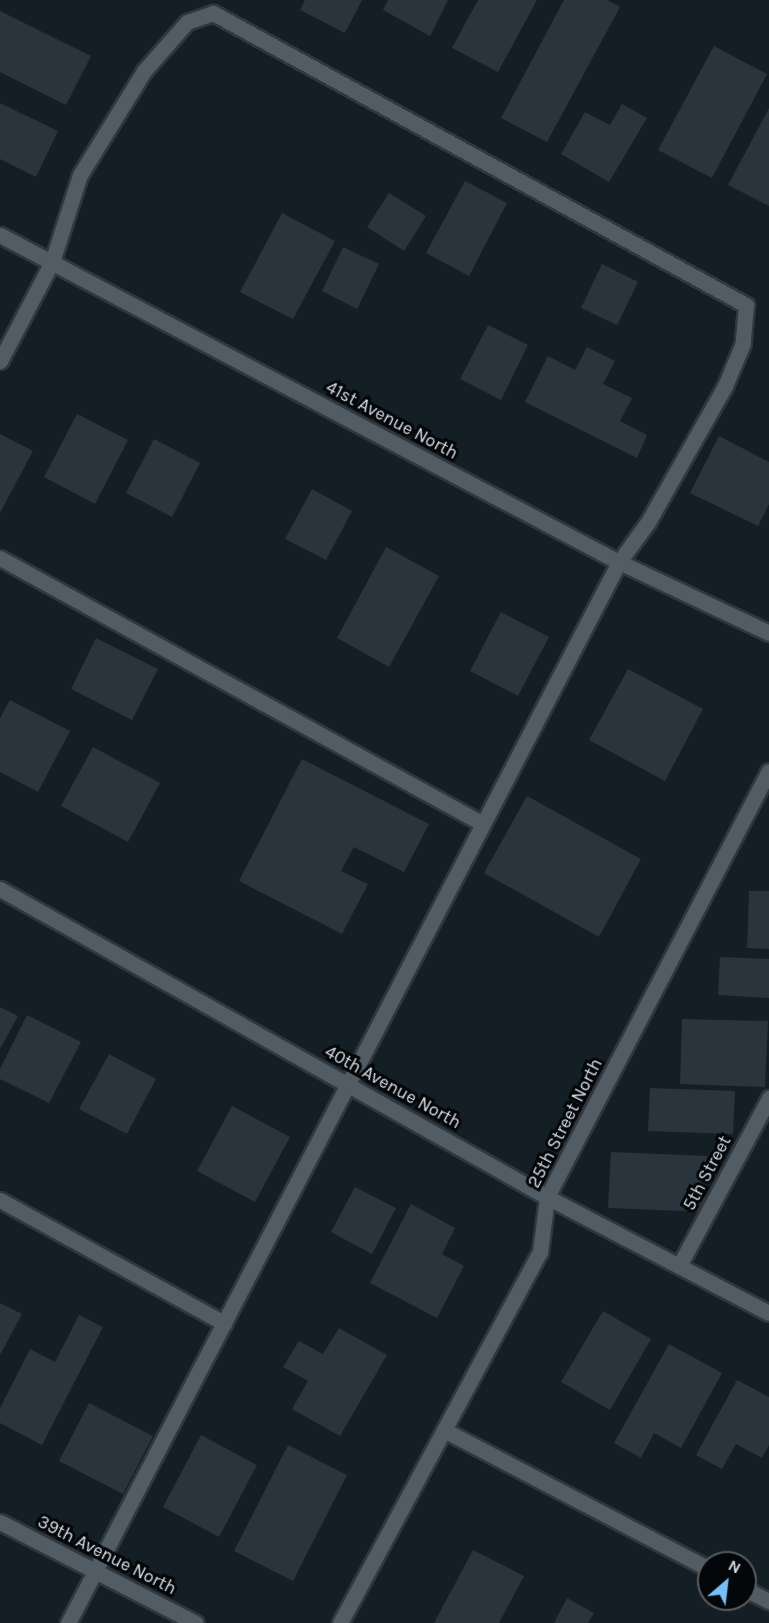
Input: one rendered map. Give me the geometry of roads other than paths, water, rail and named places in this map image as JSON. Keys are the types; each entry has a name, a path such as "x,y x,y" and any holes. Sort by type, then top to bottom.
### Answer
{"street":[{"path":"0,361 52,262 80,175 144,71 187,22 213,13 746,305 743,343 725,386 619,562 68,1623"},
{"name":"41st Avenue North","path":"0,235 619,562 769,633"},
{"path":"0,558 483,824"},
{"name":"25th Street North","path":"340,1623 540,1252 547,1197 769,771"},
{"name":"40th Avenue North","path":"0,889 547,1197 769,1313"},
{"name":"5th Street","path":"679,1266 769,1098"},
{"path":"0,1200 224,1323"},
{"path":"444,1430 697,1563"},
{"name":"39th Avenue North","path":"0,1522 196,1623"}]}
